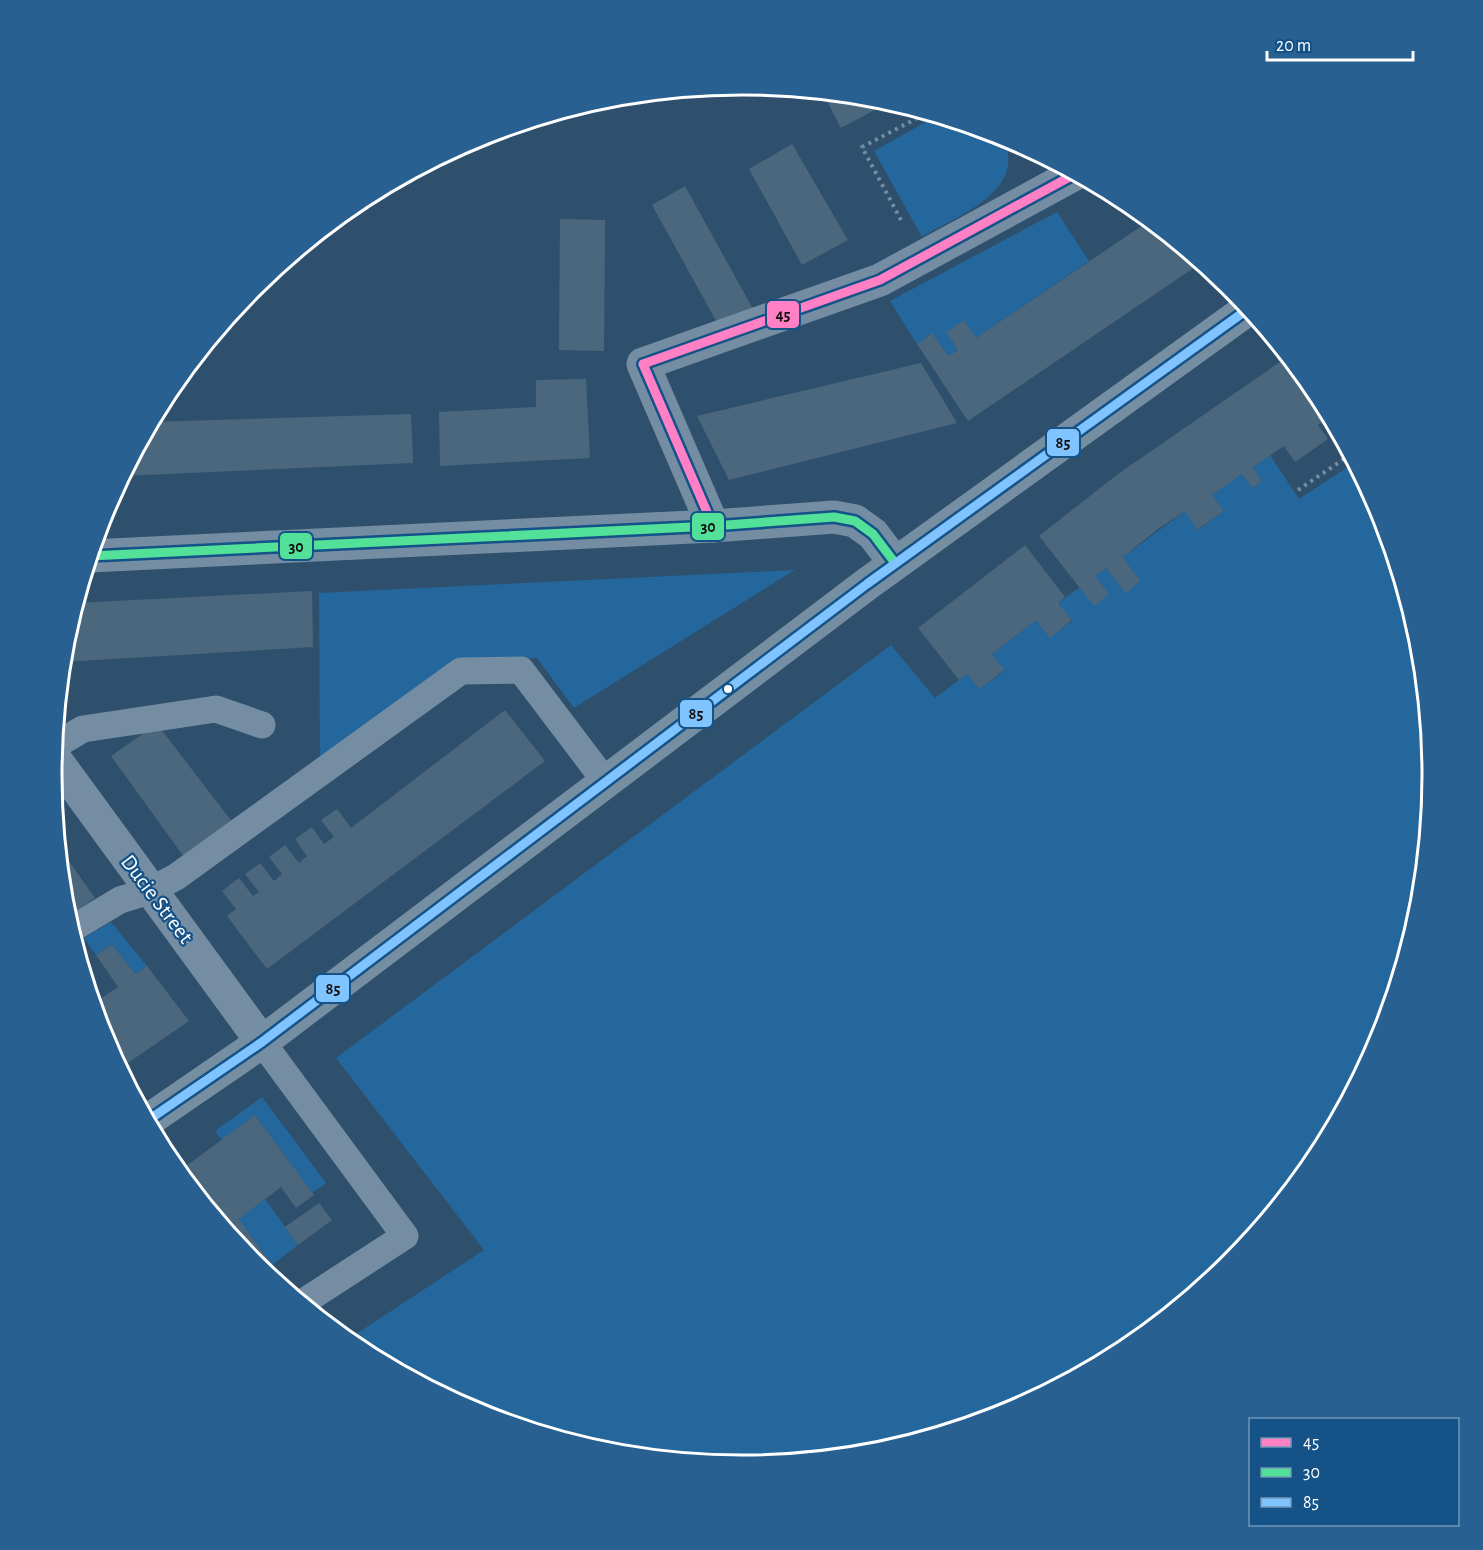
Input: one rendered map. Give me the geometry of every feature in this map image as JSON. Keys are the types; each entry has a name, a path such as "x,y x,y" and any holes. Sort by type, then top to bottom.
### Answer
{"highway":[{"path":"154,1116 262,1042 895,563 1241,314"}],"street":[{"path":"713,526 643,364 880,280 1057,173"},
{"path":"98,556 713,526 834,517 855,521 873,534 895,563"},
{"name":"Ducie Street","path":"62,769 149,891 262,1042"}],"lane":[{"path":"79,925 120,900 149,891 176,877 461,671 521,670 604,781"},
{"path":"63,741 83,729 216,709 262,724"},
{"path":"262,1042 405,1236 309,1299"}],"path":[{"path":"917,118 862,147 921,257"},
{"path":"1298,490 1343,460"}],"shaded area":[{"path":"928,121 1006,149 1007,171 999,186 971,210 922,237 874,151"},
{"path":"1057,212 1089,261 976,338 964,321 946,332 958,350 948,356 932,333 917,344 890,301"},
{"path":"1270,455 1299,499 1347,467 1370,515 1398,599 1416,686 1422,775 1416,864 1408,908 1398,951 1370,1035 1351,1076 1307,1153 1253,1223 1222,1256 1190,1286 1119,1340 1042,1385 960,1419 917,1432 874,1442 786,1454 697,1454 609,1442 566,1432 523,1419 441,1385 401,1364 356,1334 484,1250 336,1058 891,645 935,698 967,674 980,689 1004,671 992,654 1036,620 1050,637 1072,621 1058,603 1106,568 1126,592 1140,581 1123,557 1185,511 1198,530 1224,511 1212,495 1242,474 1252,488 1262,481 1253,467"},
{"path":"795,570 574,708 537,658 453,663 320,761 319,593"},
{"path":"111,922 147,966 135,974 112,944 96,955 84,938"},
{"path":"262,1097 326,1183 312,1193 256,1116 222,1140 215,1131"},
{"path":"265,1199 298,1245 272,1265 239,1219"}],"building":[{"path":"827,101 877,109 841,128"},
{"path":"792,144 848,240 802,265 749,169"},
{"path":"685,186 753,309 719,326 652,205"},
{"path":"560,219 605,220 604,351 559,350"},
{"path":"1141,226 1194,268 968,421 917,344 932,333 948,356 958,350 946,332 964,320 976,338"},
{"path":"1281,361 1322,422 1318,425 1328,439 1295,462 1284,446 1253,467 1262,481 1252,488 1242,474 1212,495 1224,511 1197,530 1185,511 1158,529 1123,557 1140,581 1126,593 1106,568 1095,576 1109,594 1094,606 1039,536 1118,474"},
{"path":"921,363 957,423 729,480 697,416"},
{"path":"586,379 590,458 440,466 439,412 536,407 536,380"},
{"path":"411,414 413,463 131,476 161,422"},
{"path":"1025,545 1065,597 1058,603 1072,620 1050,638 1036,620 992,654 1004,670 980,689 967,674 959,680 918,628"},
{"path":"312,591 313,647 71,661 84,603"},
{"path":"505,710 545,761 267,969 227,916 236,909 222,891 239,878 253,896 259,892 245,874 260,863 274,881 282,874 269,857 285,845 299,863 307,856 295,839 312,827 324,844 334,837 321,820 337,809 351,828"},
{"path":"157,724 233,823 184,857 111,756"},
{"path":"66,858 95,898 76,911"},
{"path":"112,944 135,974 147,966 189,1021 126,1064 100,999 118,987 96,955"},
{"path":"255,1115 314,1195 296,1208 281,1187 239,1219 271,1266 230,1223 186,1166"},
{"path":"319,1203 332,1220 298,1245 285,1227"}],"transit line":[{"name":"45","path":"713,526 643,364 880,280 1067,178"},
{"name":"85","path":"154,1116 262,1042 867,584 1241,314"},
{"name":"30","path":"98,556 713,526 834,517 855,521 873,534 895,563"}]}
